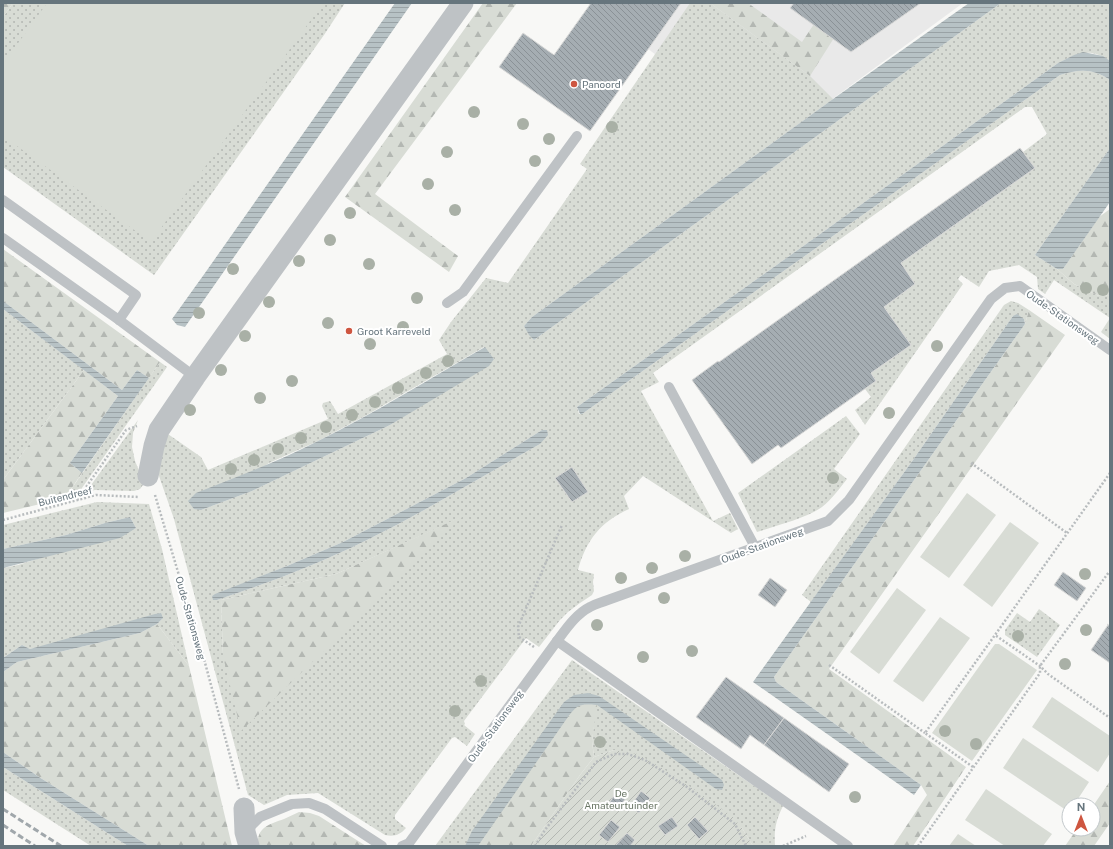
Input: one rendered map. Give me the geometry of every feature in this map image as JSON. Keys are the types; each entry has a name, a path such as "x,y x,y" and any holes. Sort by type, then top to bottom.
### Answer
{"street":[{"path":"148,476 159,430 195,377 463,3"},
{"path":"244,808 247,839"}],"lane":[{"path":"447,303 462,292 577,136"},
{"path":"3,200 136,295 119,320"},
{"path":"3,238 119,320 195,377"},
{"name":"Oude-Stationsweg","path":"402,846 409,843 557,641 572,622 590,607 828,522 849,500 991,299 1005,288 1020,286 1110,350"},
{"path":"669,387 755,547"},
{"path":"557,641 848,846"},
{"path":"247,839 260,817 292,804 310,803 325,809 382,846"}],"path":[{"path":"77,500 126,430 141,424"},
{"path":"971,463 1067,533"},
{"path":"925,733 1110,473"},
{"name":"Buitendreef","path":"3,520 96,496 142,497"},
{"name":"Oude-Stationsweg","path":"148,497 156,497 204,659 244,808"},
{"path":"546,655 519,637 518,627 562,526"},
{"path":"918,846 1040,673 1040,666 1109,572"},
{"path":"995,635 1110,718"},
{"path":"829,664 973,767"},
{"path":"535,846 545,830 596,762 614,754 628,754 645,760 687,787 735,824 746,846"},
{"path":"783,846 823,828"}],"shaded area":[{"path":"395,3 412,3 185,327 177,325 172,319"},
{"path":"587,3 963,3 778,139 696,85"},
{"path":"969,3 1001,3 534,340 529,335 524,326 532,317 833,99"},
{"path":"1083,52 1103,56 1110,61 1110,80 1098,73 1086,71 1060,75 580,414 577,407 1058,63"},
{"path":"1110,148 1110,202 1063,269 1057,269 1035,255"},
{"path":"3,301 122,390 137,370 149,378 82,473 70,463 118,396 3,309"},
{"path":"1017,314 1024,319 1025,324 774,677 776,682 921,785 914,795 753,682 913,460 1013,316"},
{"path":"485,347 494,359 489,366 390,425 252,491 201,510 194,509 188,501 196,493 273,462 339,430"},
{"path":"542,430 547,430 548,435 540,444 389,529 349,549 293,573 217,600 213,600 212,596 215,594 343,542 466,478"},
{"path":"130,517 136,528 120,538 3,568 3,549 66,535"},
{"path":"161,613 163,618 157,624 140,633 17,662 3,672 3,658 22,645 30,649"},
{"path":"588,693 599,696 722,780 724,785 722,790 716,789 597,705 582,705 570,714 478,846 465,846 472,831 564,702 574,695"},
{"path":"3,752 39,777 149,846 128,846 3,767"}],"green space":[{"path":"3,3 13,3 3,17"},
{"path":"13,3 345,3 324,35 154,275 3,167 3,17"},
{"path":"47,3 323,3 151,242 3,136 3,64"},
{"path":"483,3 517,3 375,194 458,256 449,272 345,197"},
{"path":"690,3 710,3 810,76 833,99 532,317 524,326 534,340 1001,3 1110,3 1110,61 1096,54 1084,53 1072,56 1058,63 577,407 579,414 582,414 1060,75 1080,71 1098,73 1110,80 1110,148 1035,255 1057,269 1074,284 1099,296 1110,295 1110,318 1054,280 1045,294 1038,289 1037,277 1019,265 989,271 979,287 961,275 958,279 963,284 865,425 855,410 871,397 865,389 876,381 871,373 911,345 884,307 915,284 901,263 1034,168 1023,152 1047,134 1032,107 1025,107 653,373 659,382 641,391 713,521 730,513 738,529 731,533 643,476 624,496 629,509 602,526 585,550 578,570 594,574 594,591 592,595 568,612 539,647 526,638 464,721 464,725 475,734 467,746 455,737 452,738 395,815 395,819 406,828 404,830 397,835 385,835 318,793 287,795 264,805 248,795 174,519 159,476 157,459 165,432 201,457 208,470 328,419 322,406 323,403 330,401 338,414 447,354 439,340 451,322 486,278 508,283 587,169 580,164","holes":["484,347 494,359 390,425 252,491 201,510 269,463 318,441 365,416","542,430 540,444 389,529 349,549 293,573 217,600 212,596 343,542 466,478","462,517 223,656 221,600 336,574"]},
{"path":"710,3 748,3 802,42 828,3 856,3 810,76"},
{"path":"1110,209 1110,295 1099,296 1074,284 1057,269 1063,269 1099,217"},
{"path":"3,249 160,362 149,378 137,370 122,390 3,301"},
{"path":"1011,301 1018,303 1029,310 1025,324 1024,319 1013,316 913,460 811,602 802,595 1004,305"},
{"path":"3,309 84,370 3,480"},
{"path":"1029,310 1065,335 829,669 966,767 913,846 893,846 927,795 921,785 776,682 774,677 1025,324"},
{"path":"1110,318 1110,339 1101,332"},
{"path":"160,362 167,367 77,495 65,498"},
{"path":"84,370 118,396 70,463 82,473 65,498 3,513 3,480"},
{"path":"846,416 860,434 834,469 847,479 829,501 816,511 757,532 738,493"},
{"path":"138,420 133,433 132,447 135,461 143,480 143,485 140,489 134,491 95,490 86,492"},
{"path":"967,493 996,515 949,578 920,557"},
{"path":"97,502 149,504 162,549 189,666 157,624 163,618 30,649 22,645 3,658 3,568 18,565 136,528 130,517 66,535 3,549 3,525"},
{"path":"463,516 241,731 223,656 221,600 336,574"},
{"path":"1010,522 1039,543 992,607 963,585"},
{"path":"897,588 926,610 879,674 850,652"},
{"path":"1039,609 1060,625 1037,657 1005,635 1005,630 1017,613 1030,622"},
{"path":"940,617 970,638 923,702 893,681"},
{"path":"157,624 189,666 232,846 149,846 39,777 3,752 3,672 17,662 140,633"},
{"path":"995,644 999,644 1037,670 972,761 932,733"},
{"path":"572,660 783,806 776,825 775,845 753,846 742,828 614,750 594,757 592,741 596,705 585,704 478,846 435,846"},
{"path":"1052,697 1110,736 1110,753 1098,772 1032,727"},
{"path":"585,704 597,705 592,741 594,757 531,846 478,846 570,714 576,707"},
{"path":"1023,738 1089,782 1079,797 1061,797 1061,807 1003,768"},
{"name":"De Amateurtuinder","path":"614,750 638,754 672,774 732,816 742,828 753,846 531,846 594,757"},
{"path":"3,767 128,846 91,846 3,790"},
{"path":"1110,781 1110,823 1101,836 1101,797 1099,797"},
{"path":"986,789 1052,834 1043,846 1005,846 965,820"},
{"path":"299,812 319,816 366,846 258,846 259,834 265,827"},
{"path":"958,834 976,846 949,846"},
{"path":"1071,837 1100,837 1094,846 1065,846"}],"building":[{"name":"Panoord","path":"591,3 681,3 590,131 499,67 523,33 554,55"},
{"path":"794,3 921,3 851,52 790,8"},
{"path":"1020,148 1035,168 901,263 915,284 884,307 911,345 871,373 876,381 781,448 778,445 752,464 692,380"},
{"path":"572,467 588,492 572,502 555,478"},
{"path":"1063,572 1086,588 1077,601 1054,585"},
{"path":"770,578 787,590 775,607 758,595"},
{"path":"1107,624 1110,626 1110,663 1091,650 1108,625"},
{"path":"726,677 784,718 764,745 750,735 741,749 696,717"},
{"path":"784,718 849,764 829,792 764,745"},
{"path":"618,789 628,795 617,811 608,805"},
{"path":"641,791 650,798 639,813 630,807"},
{"path":"672,817 678,826 665,835 658,826"},
{"path":"695,817 708,831 699,839 687,825"},
{"path":"611,820 620,827 608,842 599,835"},
{"path":"627,833 635,840 630,846 615,846"}],"railway":[{"path":"3,809 61,846"},
{"path":"3,825 35,846"}],"place":[{"name":"Panoord","path":"574,84"},
{"name":"Groot Karreveld","path":"349,331"}]}
